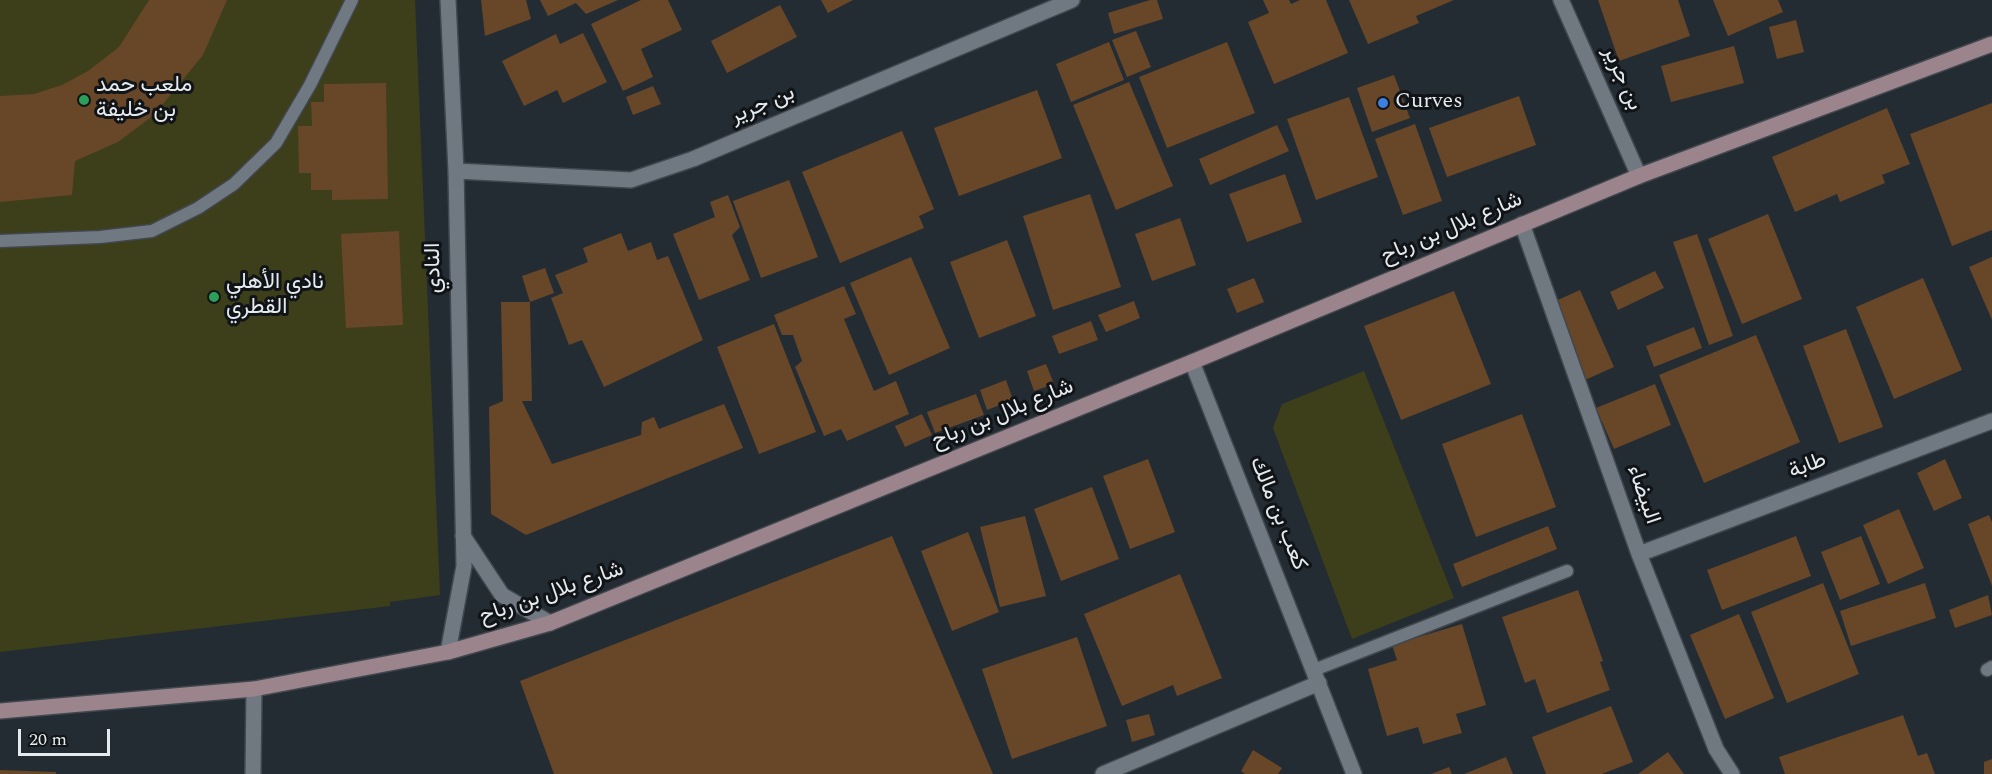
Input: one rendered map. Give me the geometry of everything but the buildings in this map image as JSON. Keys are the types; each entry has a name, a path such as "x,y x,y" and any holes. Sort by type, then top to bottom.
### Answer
{"street":[{"name":"النادي","path":"448,0 456,171 464,566 448,652"},
{"name":"بن جرير","path":"456,171 631,180 693,159 1071,0"},
{"name":"بن جرير","path":"1561,0 1639,176"},
{"name":"شارع بلال بن رباح","path":"0,711 254,689 448,652 550,624 1192,362 1639,176 1992,44"},
{"name":"البيضاء","path":"1522,224 1639,554 1716,749 1732,774"},
{"name":"كعب بن مالك","path":"1192,362 1354,774"},
{"name":"طابة","path":"1639,554 1992,421"},
{"path":"463,536 502,594 550,624"},
{"path":"1103,774 1317,677"},
{"path":"253,774 254,689"}],"lane":[{"path":"0,241 100,237 152,231 198,208 234,184 276,143 310,85 352,0"},
{"path":"1317,677 1567,571"}],"shaded area":[{"name":"نادي الأهلي القطري","path":"0,0 415,0 440,595 390,602 390,606 0,652"},
{"path":"1364,371 1454,598 1352,639 1273,428 1282,404"}],"place":[{"name":"ملعب حمد بن خليفة","path":"84,100"},
{"name":"Curves","path":"1383,103"},
{"name":"نادي الأهلي القطري","path":"214,297"}]}
